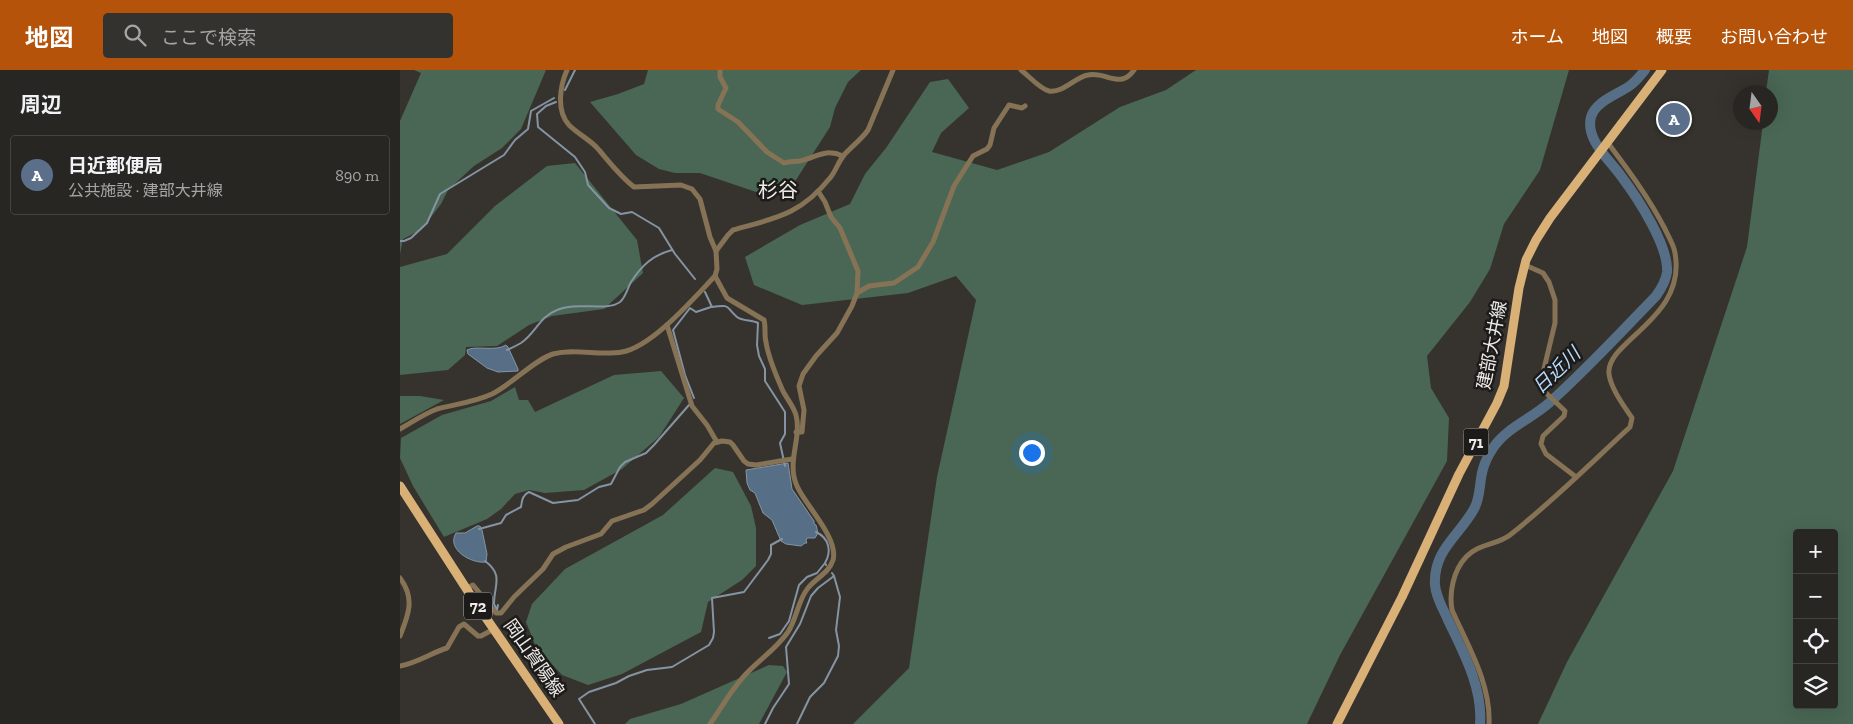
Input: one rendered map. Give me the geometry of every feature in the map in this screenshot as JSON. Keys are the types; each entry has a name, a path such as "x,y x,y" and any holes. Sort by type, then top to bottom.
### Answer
{"main road":[{"name":"建部大井線","path":"1337,724 1402,598 1459,474 1497,403 1504,386 1519,288 1525,265 1536,240 1550,218 1662,70"},
{"name":"岡山賀陽線","path":"400,486 466,589 559,724"}],"street":[{"path":"400,429 436,410 493,394 542,359 553,354 567,352 610,354 631,350 674,320 715,276 717,269 716,251 710,237 700,199 692,189 681,184 634,187 618,174 598,149 568,124 563,114 560,98 563,79 567,70"},
{"path":"720,70 720,77 726,88 718,109 738,122 766,152 784,163 832,152 843,156"},
{"path":"716,251 733,230 789,214 799,208 818,191 832,176 843,156 863,138 868,130 893,70"},
{"path":"1021,70 1043,87 1052,91 1058,90 1090,74 1121,80 1129,77 1134,70"},
{"path":"857,293 869,286 894,283 918,267 933,242 954,186 973,156 987,150 994,128 1009,105 1022,108 1025,106"},
{"path":"1489,724 1488,700 1483,682 1452,610 1451,589 1460,565 1466,556 1475,550 1508,536 1630,427 1632,418 1610,379 1612,359 1661,309 1672,290 1677,270 1675,251 1657,215 1640,186 1606,145"},
{"path":"796,432 802,432 804,426 804,410 799,386 803,374 836,333 852,306 857,293 858,271 840,228 831,217 818,191"},
{"path":"1525,265 1543,273 1549,282 1555,300 1555,323 1541,381 1544,391 1564,408 1564,416 1543,436 1541,444 1546,454 1576,477"},
{"path":"710,724 725,700 745,675 772,651 785,635 808,587 829,568 833,550 825,529 797,487 793,473 792,458 796,432 796,416 782,390 766,343 764,320 727,298 715,276"},
{"path":"667,325 692,406 717,442"},
{"path":"466,589 473,585 496,613 501,613 514,597 543,569 553,554 566,546 601,534 606,526 617,518 644,510 700,460 714,442 730,442 748,464 792,458"},
{"path":"400,578 409,592 410,606 400,636"},
{"path":"400,666 411,664 433,652 447,648 459,627 464,624 478,636 494,629"}],"green space":[{"path":"414,70 546,70 521,129 502,148 474,166 448,190 441,204 421,230 403,239 400,254 400,121 421,73"},
{"path":"648,70 861,70 848,82 835,108 830,127 794,183 762,194 700,173 675,173 659,169 636,155 590,102 644,84"},
{"path":"1196,70 1569,70 1540,170 1504,224 1490,269 1470,302 1427,356 1431,388 1449,418 1447,461 1340,655 1307,724 853,724 909,668 937,477 976,300 956,276 908,293 802,305 754,285 745,257 800,225 850,204 865,174 886,148 930,82 948,79 969,108 941,133 932,152 997,170 1049,152 1120,107 1166,90"},
{"path":"1769,70 1853,70 1853,724 1538,724 1567,662 1673,471 1747,247 1762,130 1778,130 1778,85 1767,85"},
{"path":"575,163 637,240 643,273 604,309 552,316 529,325 497,346 466,347 465,355 448,370 400,375 400,267 447,254 495,206 547,166"},
{"path":"661,371 684,398 659,437 622,469 584,490 545,493 529,490 515,494 501,509 487,519 444,537 413,486 400,458 401,438 442,415 491,401 515,387 519,400 528,400 535,412 614,375"},
{"path":"400,396 420,396 444,400 400,424"},
{"path":"715,468 733,472 751,506 756,528 756,566 742,580 708,602 701,632 622,674 588,685 562,675 536,647 526,622 532,604 565,569 663,515"},
{"path":"769,665 783,666 787,672 759,724 625,724 630,719 681,704"}],"water":[{"path":"506,345 518,371 498,372 487,368 468,354 467,350 497,348"},
{"path":"788,463 792,489 814,521 818,533 815,538 807,538 807,543 801,546 786,544 781,541 772,520 763,513 755,493 750,490 747,483 746,470"},
{"path":"480,526 482,530 487,554 486,562 467,558 454,545 456,533 465,533"}],"waterway":[{"path":"565,90 575,70"},
{"name":"日近川","path":"1480,724 1480,710 1475,683 1466,657 1440,603 1435,585 1435,573 1438,562 1448,544 1474,509 1478,500 1484,466 1498,441 1549,403 1656,296 1664,282 1667,272 1666,261 1658,236 1635,196 1595,142 1590,125 1591,117 1598,106 1627,88 1645,70"},
{"path":"400,241 411,238 427,223 440,194 504,155 515,140 528,129 531,111 554,98"},
{"path":"556,102 546,106 537,114 538,127 575,157 585,172 588,185 609,208 621,214 632,212 659,228 675,254 695,279"},
{"path":"507,350 526,339 546,317 557,310 573,306 607,306 620,302 639,271 654,258 672,250"},
{"path":"705,292 712,307 726,306 739,318 758,323 757,345 759,356 765,369 765,381 785,412 785,434 780,443 785,466"},
{"path":"694,398 685,375 673,330 690,308 696,312 711,307"},
{"path":"479,529 501,523 506,515 521,507 524,496 529,492 553,503 578,500 599,487 611,484 620,467 625,462 646,453 689,405"},
{"path":"816,532 824,538 828,545 826,565"},
{"path":"595,724 579,699 589,692 616,683 629,676 647,670 672,667 709,645 714,632 712,598 744,592 768,560 771,554 771,545 782,539"},
{"path":"485,561 491,566 496,576 494,604 497,610 498,605"},
{"path":"769,638 780,634 789,621 799,585 807,577 817,573 825,563"},
{"path":"765,724 789,684 786,647 800,624 811,596 834,576 832,573"},
{"path":"797,724 810,697 824,683 838,656 839,646 836,630 840,597 834,576"}],"place":[{"name":"日近郵便局","path":"1674,119"}],"district":[{"name":"杉谷","path":"778,190"}]}
